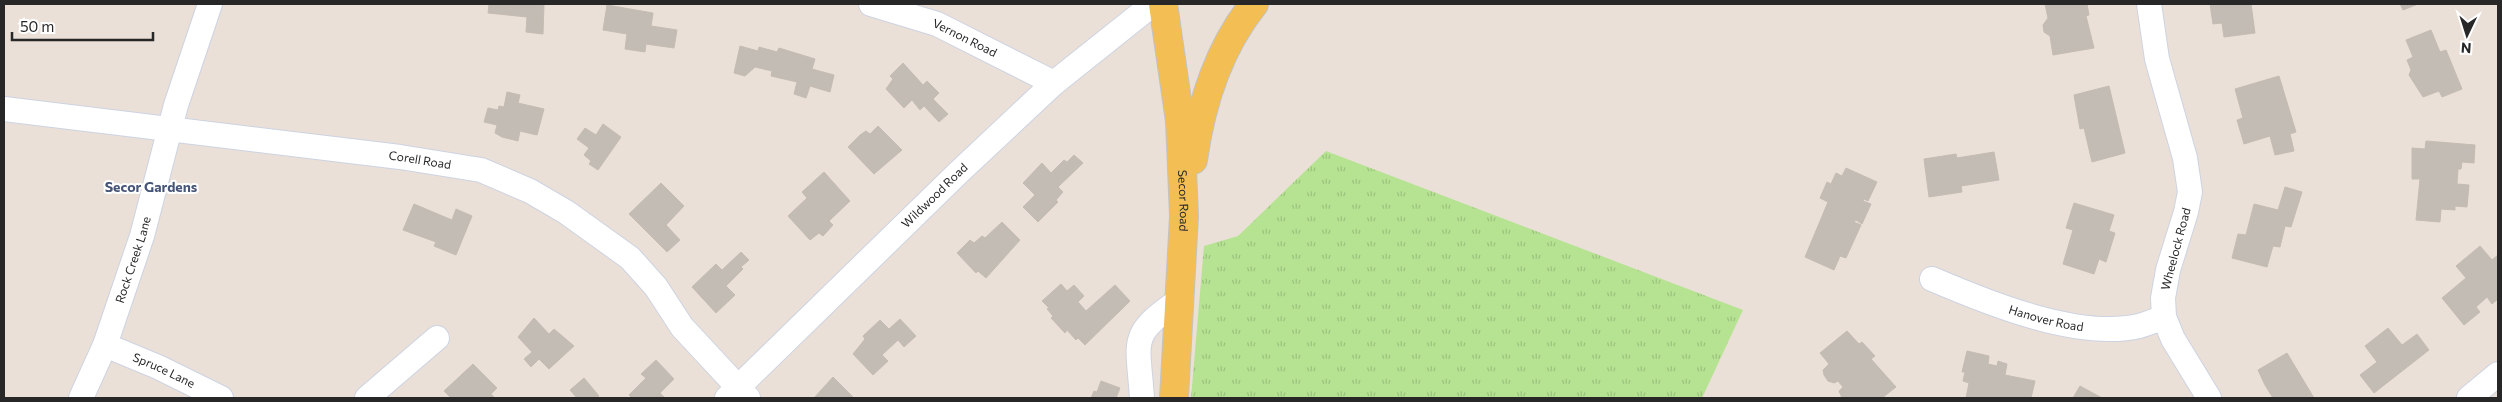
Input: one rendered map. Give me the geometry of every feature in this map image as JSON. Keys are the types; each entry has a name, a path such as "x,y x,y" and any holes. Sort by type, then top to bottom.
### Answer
{"main road":[{"name":"Secor Road","path":"1163,4 1180,121 1184,216 1181,299 1174,398"},
{"path":"1184,216 1196,139 1218,64 1236,27 1254,4"}],"street":[{"name":"Rock Creek Lane","path":"82,398 105,345 142,236 170,128 210,4"},
{"name":"Vernon Road","path":"872,4 937,24 1054,83"},
{"name":"Wildwood Road","path":"737,395 1054,83 1153,4"},
{"name":"Wheelock Road","path":"2149,4 2157,59 2185,158 2190,192 2186,212 2168,270 2163,298 2164,317 2173,339 2209,398"},
{"name":"Corell Road","path":"4,109 400,156 472,169 530,191 566,212 630,258 656,287 682,327 737,395"},
{"name":"Hanover Road","path":"1932,279 1969,295 2046,320 2085,327 2138,326 2164,317"},
{"path":"1142,398 1138,346 1141,334 1152,318 1181,299"},
{"path":"366,398 437,338"},
{"name":"Spruce Lane","path":"105,345 158,366 221,398"},
{"path":"2469,398 2498,374"}],"green space":[{"path":"1326,151 1743,310 1702,398 1191,398 1204,246 1238,236"}],"building":[{"path":"489,4 544,4 543,34 526,32 527,17 488,13"},
{"path":"2045,4 2087,4 2089,15 2086,16 2094,48 2053,55 2050,36 2044,32 2043,25 2048,18"},
{"path":"2210,4 2251,4 2255,33 2224,37 2222,23 2213,24"},
{"path":"2400,4 2418,4 2403,10"},
{"path":"607,5 653,13 651,26 677,30 674,48 646,44 645,52 625,49 627,34 603,30"},
{"path":"2431,30 2440,52 2446,50 2462,89 2442,97 2439,91 2423,97 2409,75 2411,70 2407,60 2413,57 2406,40"},
{"path":"740,46 758,51 759,47 777,52 779,48 815,59 812,69 834,75 830,92 810,86 806,98 794,94 797,82 771,76 772,71 755,67 745,76 734,73"},
{"path":"903,63 923,85 927,81 939,93 933,99 948,114 939,122 924,106 920,110 912,100 904,108 886,89 893,79 890,76"},
{"path":"2279,76 2296,132 2290,134 2294,151 2275,155 2270,136 2244,144 2237,120 2243,118 2235,89"},
{"path":"2109,86 2125,153 2092,162 2084,128 2080,129 2074,95"},
{"path":"507,92 520,95 518,103 544,109 537,135 520,131 518,141 502,137 495,133 497,125 484,122 488,108 498,110 499,106 504,107"},
{"path":"603,124 621,137 598,170 589,164 591,161 584,155 589,148 577,139 585,128 596,135"},
{"path":"878,126 902,150 874,174 848,147 860,135 866,131 870,134"},
{"path":"2426,141 2475,145 2474,163 2462,162 2461,169 2458,169 2457,184 2469,185 2467,207 2455,206 2455,210 2441,209 2440,222 2416,220 2420,179 2412,179 2412,148 2425,149"},
{"path":"1994,152 1999,180 1961,186 1962,192 1929,197 1924,159 1956,154 1957,158"},
{"path":"1074,155 1083,163 1058,187 1063,192 1056,200 1058,202 1038,222 1023,207 1035,195 1023,183 1042,163 1051,173 1064,160 1067,162"},
{"path":"1846,168 1877,182 1868,201 1864,199 1863,201 1871,204 1862,224 1856,220 1854,222 1861,225 1846,258 1840,256 1834,270 1805,257 1828,202 1820,198 1827,182 1831,184 1836,173 1842,176"},
{"path":"824,172 850,201 829,221 833,225 823,236 819,233 810,240 788,216 807,198 802,192"},
{"path":"661,183 684,206 666,225 680,240 667,252 629,214"},
{"path":"2285,187 2302,192 2291,227 2285,226 2280,247 2273,246 2267,267 2232,258 2238,234 2246,235 2254,204 2278,210"},
{"path":"2074,203 2114,215 2109,231 2115,233 2106,262 2099,259 2094,274 2063,264 2073,230 2066,228"},
{"path":"414,204 452,220 456,209 472,216 456,255 434,246 436,242 403,230"},
{"path":"1002,222 1020,240 986,278 978,271 976,273 957,253 970,240 974,243 982,236 985,238"},
{"path":"2480,246 2492,260 2498,255 2498,299 2492,304 2487,297 2476,307 2480,312 2464,325 2442,298 2466,278 2456,266"},
{"path":"741,252 749,260 726,286 735,295 716,313 692,287 716,264 722,270"},
{"path":"1061,284 1067,291 1074,285 1084,296 1078,302 1086,311 1115,285 1130,301 1085,345 1078,338 1076,340 1067,330 1065,333 1051,318 1053,316 1047,309 1049,308 1042,301"},
{"path":"534,318 549,334 554,329 574,346 549,369 539,359 531,367 524,359 532,352 518,337"},
{"path":"900,319 916,336 904,347 898,340 882,355 888,361 873,375 853,354 865,339 863,336 880,320 889,329"},
{"path":"2388,328 2402,345 2417,334 2429,350 2374,393 2360,375 2377,362 2365,346"},
{"path":"1847,331 1859,344 1862,342 1875,356 1871,359 1896,387 1882,398 1842,398 1839,391 1843,387 1838,381 1834,383 1828,381 1824,375 1823,370 1829,364 1820,353"},
{"path":"1967,351 1989,356 1988,364 1997,366 1998,361 2007,364 2005,375 2035,381 2031,398 1966,398 1969,383 1963,381 1965,372 1962,372"},
{"path":"2287,353 2314,398 2273,398 2265,385 2258,370"},
{"path":"656,360 674,379 660,393 664,397 632,398 629,395 646,378 641,374"},
{"path":"473,364 497,388 491,394 495,398 451,398 444,391"},
{"path":"833,377 854,398 814,398"},
{"path":"584,378 599,396 596,398 577,398 570,390"},
{"path":"1101,381 1120,388 1116,398 1091,398 1094,391 1097,392"},
{"path":"2080,386 2102,398 2073,398"}],"district":[{"name":"Secor Gardens","path":"151,187"}]}
